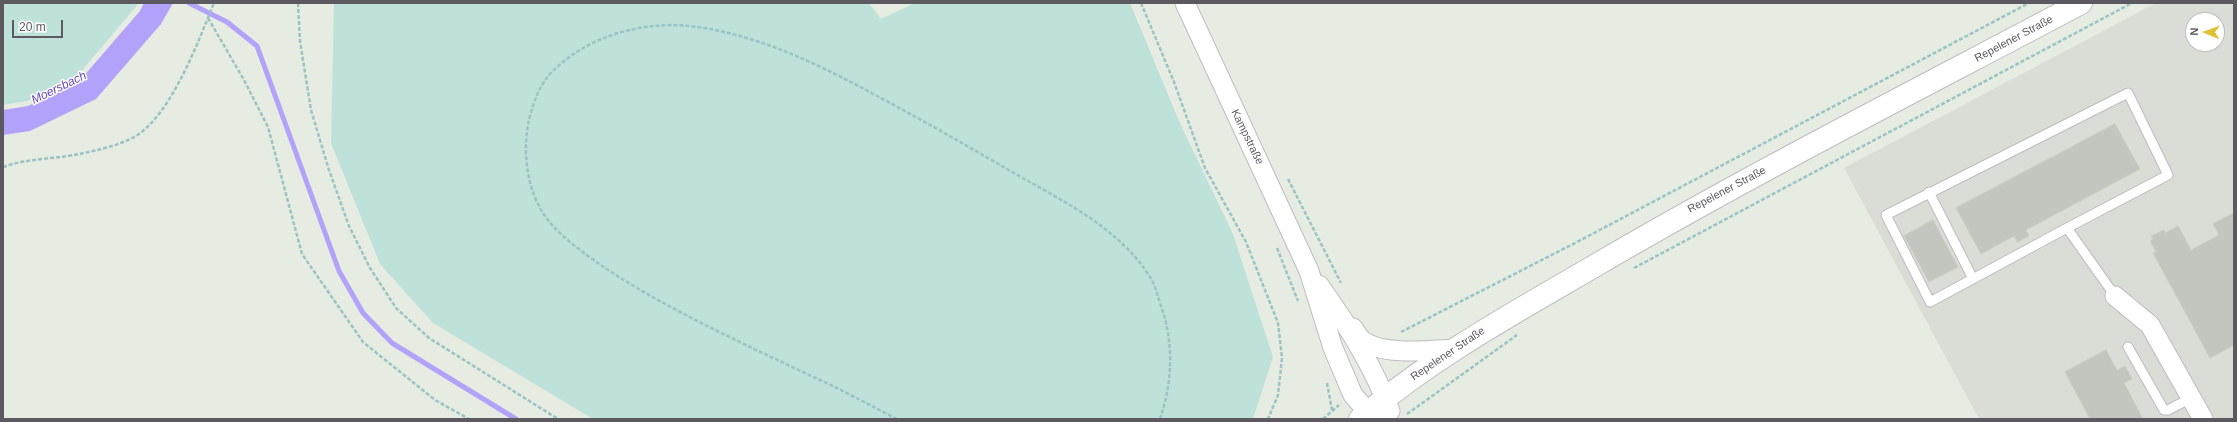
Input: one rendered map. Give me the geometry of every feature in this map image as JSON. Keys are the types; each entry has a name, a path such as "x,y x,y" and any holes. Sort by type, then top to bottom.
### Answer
{"main road":[{"name":"Repelener Straße","path":"1371,417 1385,398 1456,349 1685,213 2081,3"}],"street":[{"name":"Kampstraße","path":"1185,3 1309,271 1333,348 1347,382 1353,395 1371,417"},
{"name":"Kampstraße","path":"1309,271 1363,341 1374,346 1407,352 1456,349"},
{"path":"2115,296 2150,325 2203,419"},
{"name":"Kampstraße","path":"1337,309 1385,398 1400,417"}],"lane":[{"path":"2128,93 2168,175 2067,228 1930,302 1886,215 2128,93"},
{"path":"1929,192 1973,278"},
{"path":"2067,228 2115,296"},
{"path":"2128,347 2164,410 2168,410 2191,398"}],"path":[{"path":"3,167 111,147 136,136 152,122 166,103 190,62 214,3"},
{"path":"298,3 300,41 311,110 329,170 349,226 370,268 396,308 429,338 558,419"},
{"path":"1141,3 1174,82 1205,168 1246,242 1278,323 1282,358 1278,395 1268,419"},
{"path":"1394,335 1413,328 2029,3"},
{"path":"1633,268 2132,3"},
{"path":"208,17 244,80 268,127 302,254 363,342 435,400 469,419"},
{"path":"897,419 667,305 622,279 574,247 543,213 529,180 525,141 531,109 548,76 573,55 602,39 645,25 690,26 742,37 792,54 831,71 928,122 1106,228 1135,256 1152,280 1167,322 1171,353 1167,397 1160,419"},
{"path":"1284,172 1342,286"},
{"path":"1274,241 1301,308"},
{"path":"1400,417 1521,332"},
{"path":"1323,419 1332,410 1325,377"}],"shaded area":[{"path":"3,3 139,3 79,74 27,101 3,105"},
{"name":"Moersbach","path":"144,3 173,3 161,24 96,99 30,131 3,135 3,110 28,106 82,78 140,11"},
{"path":"334,3 869,3 881,19 915,3 1130,3 1179,121 1233,234 1273,357 1253,419 593,419 433,323 380,264 331,143"},
{"path":"2156,3 2234,3 2234,419 1979,419 1844,168"}],"building":[{"path":"2115,124 2140,169 2026,230 2029,236 2017,242 2014,236 1981,254 1956,208"},
{"path":"2234,213 2234,345 2210,358 2153,253 2156,252 2150,241 2153,239 2151,236 2164,230 2165,233 2178,226 2191,250 2219,235 2213,224"},
{"path":"1933,220 1958,267 1929,282 1904,236"},
{"path":"2106,350 2117,370 2125,366 2132,379 2124,383 2143,419 2090,419 2065,372"}],"waterway":[{"path":"189,3 227,22 257,46 339,271 363,313 392,343 516,419"}]}
